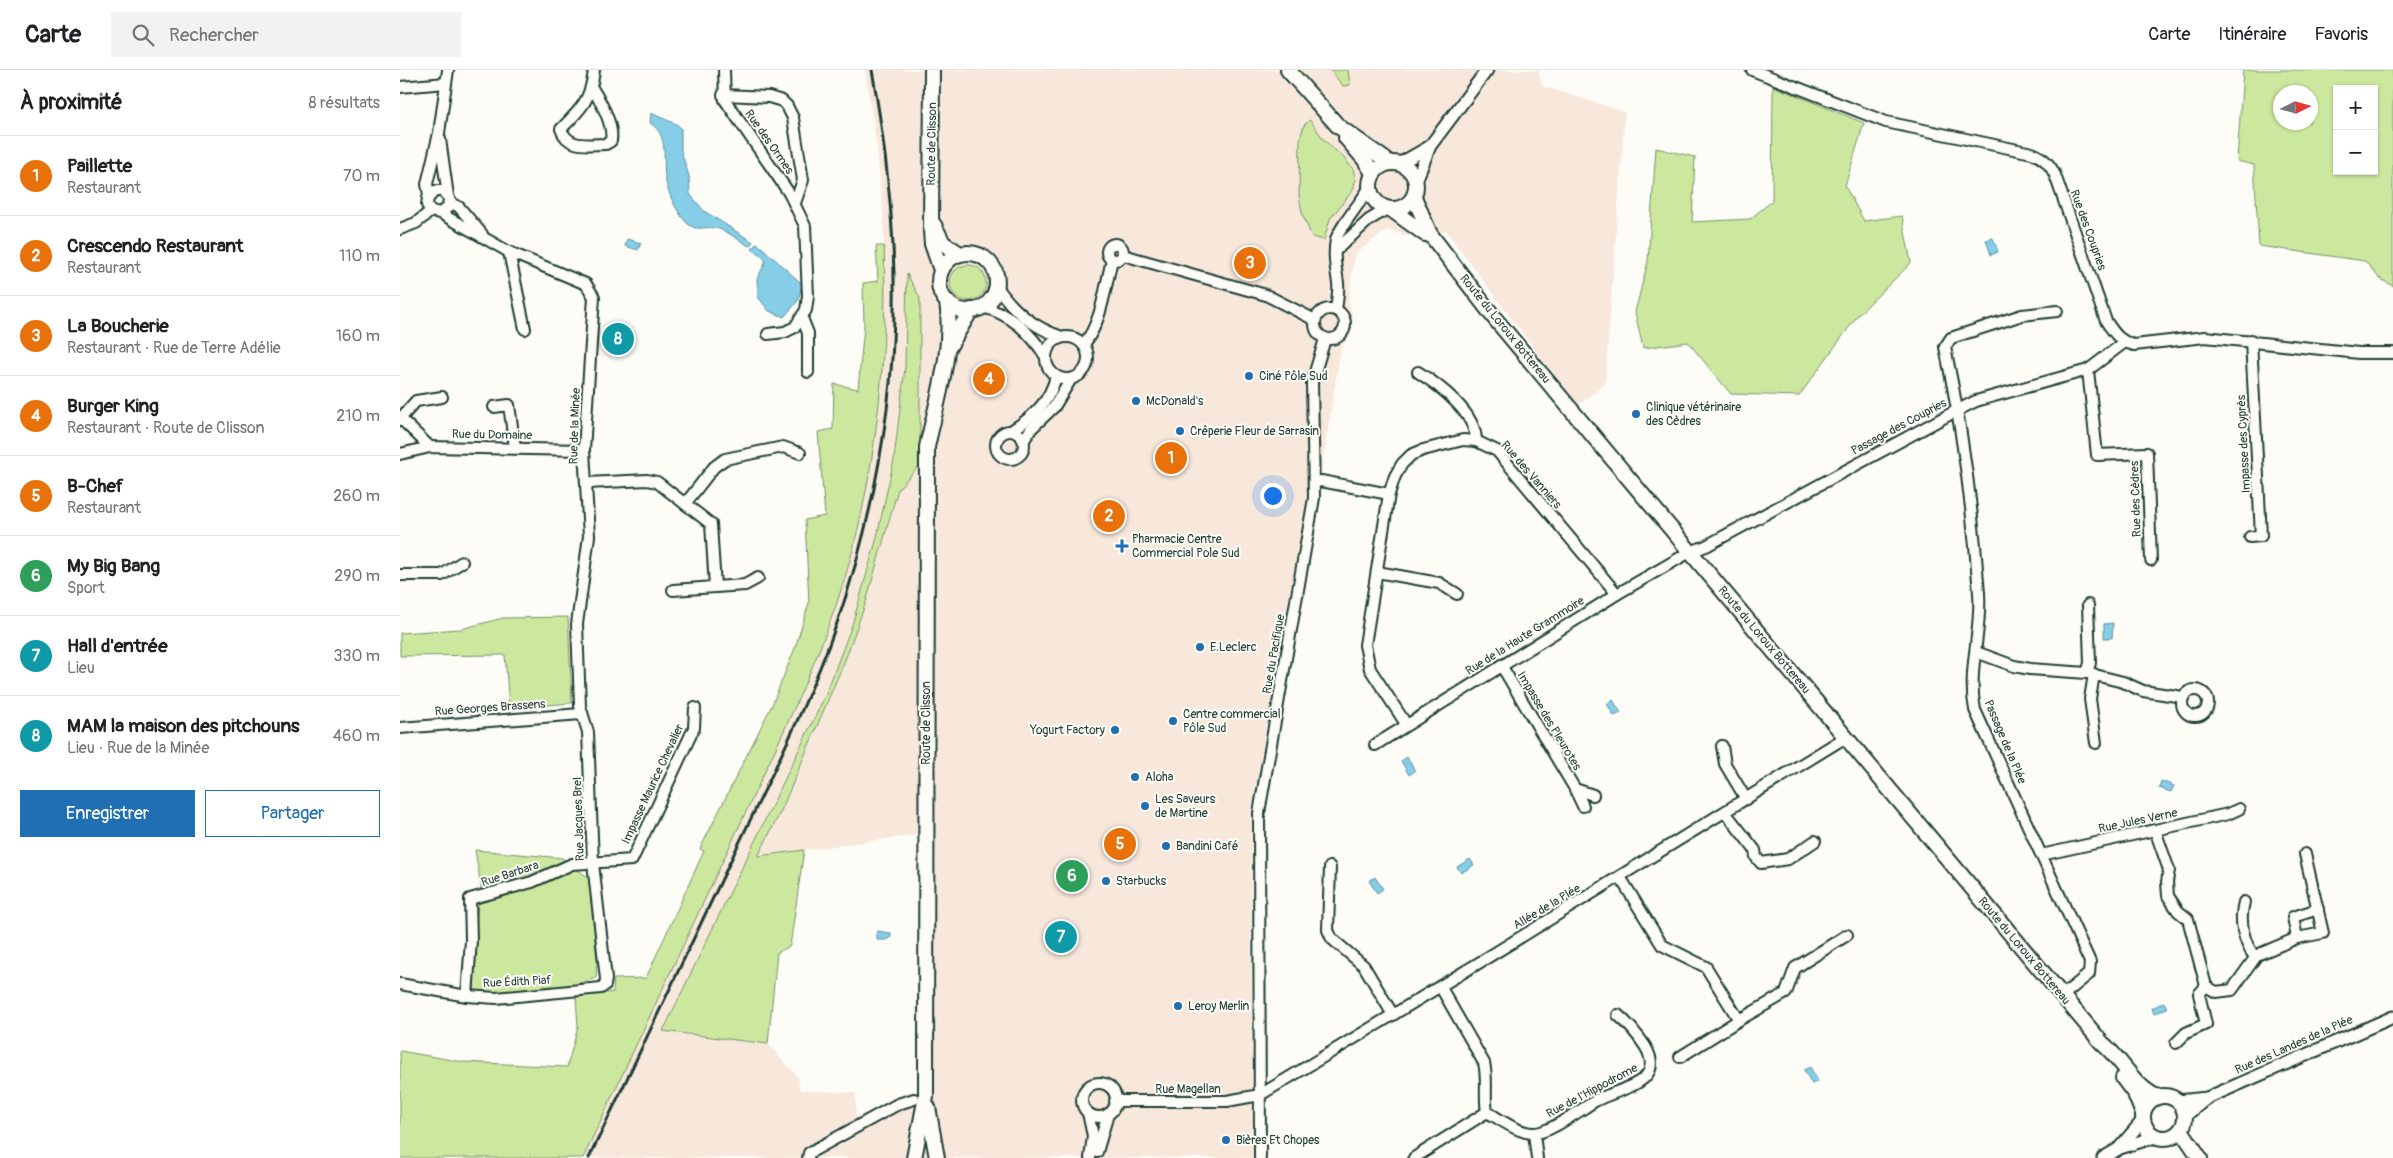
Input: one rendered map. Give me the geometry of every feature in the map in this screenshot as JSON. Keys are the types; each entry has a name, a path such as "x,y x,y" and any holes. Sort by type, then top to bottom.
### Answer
{"main road":[{"name":"Route de Clisson","path":"932,70 932,244 941,270"},
{"path":"1288,70 1338,126 1394,163 1410,170 1416,181 1414,197 1405,207 1390,210 1373,199 1369,188 1373,173 1378,168 1394,163"},
{"path":"1338,126 1340,132 1364,158 1373,173"},
{"name":"Route du Loroux Bottereau","path":"1414,197 1430,234 1496,320 2102,1043"},
{"name":"Route du Loroux Bottereau","path":"1390,210 1425,234 1430,234"},
{"name":"Route de Clisson","path":"931,218 943,243 960,254"},
{"path":"960,254 975,254 986,259 996,275 994,295 976,309 960,310 947,301 939,287 941,270 950,258 960,254"},
{"name":"Route de Clisson","path":"914,1158 920,1098 927,447 947,352 947,301"},
{"name":"Route de Clisson","path":"947,352 976,309"},
{"path":"2102,1043 2143,1088 2157,1098"},
{"path":"2102,1043 2105,1054 2134,1094 2145,1127 2155,1137 2168,1138 2178,1133 2185,1116 2183,1107 2178,1101 2164,1096 2150,1101 2143,1117"},
{"name":"Route de Clisson","path":"920,1098 937,1158"},
{"path":"2178,1133 2200,1158"}],"street":[{"path":"436,212 427,205 429,195 427,184 440,133 448,70"},
{"path":"592,88 601,102 612,135 611,141 606,144 571,144 564,138 561,129 583,106 592,88 594,70"},
{"path":"723,94 724,70"},
{"path":"1416,181 1430,146 1487,70"},
{"name":"Rue des Coupries","path":"1752,70 1886,122 2032,153 2041,157 2052,168 2055,175 2106,321 2119,339 2125,342"},
{"path":"400,87 446,83"},
{"name":"Rue des Ormes","path":"795,204 803,180 793,118 787,106 782,101 769,97 723,94 725,100 795,204 805,226 808,296 802,318 808,333 808,372"},
{"path":"400,229 436,212 446,210 449,199 440,133"},
{"path":"1394,163 1430,146"},
{"path":"1336,310 1323,311 1315,320 1316,331 1325,339 1337,338 1344,330 1344,320 1336,310 1338,286 1335,259 1336,240 1369,188"},
{"path":"429,195 439,190 449,199"},
{"name":"Rue de la Minée","path":"449,199 459,207 488,240"},
{"path":"1336,250 1369,220 1390,210"},
{"name":"Rue de la Minée","path":"436,212 509,252 586,284 594,297 584,450 589,536 577,624 578,653"},
{"path":"1112,245 1120,245 1123,249 1123,255 1118,260 1112,260 1107,254 1112,245"},
{"path":"509,252 524,329"},
{"path":"1123,255 1266,295 1315,320"},
{"path":"1084,344 1092,332 1098,314 1112,260"},
{"path":"996,285 1013,307 1029,321 1049,332 1062,337 1074,338 1084,344 1089,356 1087,367 1078,376 1071,379 1056,376 1048,368 1046,357 1049,346 1062,337"},
{"path":"976,309 1008,316 1026,331 1046,357"},
{"name":"Passage de la Plée","path":"2057,312 2022,315 1951,338 1945,347 1958,410 1979,593 1979,632 1972,683 1976,710 2090,962 2089,974 2062,996"},
{"path":"768,334 785,332 795,327 802,318"},
{"path":"2125,342 2134,345 2205,337 2251,340 2359,353 2393,352"},
{"name":"Rue du Pacifique","path":"1260,1158 1259,813 1314,498 1312,382 1325,339"},
{"name":"Impasse des Cyprès","path":"2250,536 2261,536 2251,340"},
{"name":"Passage des Coupries","path":"1690,552 1706,546 1976,401 2088,370 2125,342"},
{"name":"Rue des Cèdres","path":"2088,370 2097,455 2147,453 2151,560"},
{"path":"1406,724 1366,661 1365,645 1389,494 1395,476 1411,455 1457,441 1476,441 1474,424 1443,388 1418,372"},
{"path":"1056,376 1053,390 1046,402 1024,423 1002,434 997,440 996,448 1003,458 1011,460 1019,457 1024,450 1024,440 1031,429 1054,407 1071,379"},
{"path":"430,447 400,419 416,401 442,397"},
{"path":"494,407 508,405 515,448"},
{"path":"1011,431 1018,433 1024,440"},
{"name":"Rue des Vanniers","path":"1476,441 1497,451 1617,594"},
{"name":"Rue du Domaine","path":"400,454 430,447 584,450"},
{"path":"685,504 714,467 725,459 783,448 800,453"},
{"path":"587,483 652,481 711,524 715,587"},
{"path":"1314,483 1321,482 1389,494"},
{"name":"Rue de la Haute Grammoire","path":"1375,744 1617,594 1690,552"},
{"path":"400,575 442,575 462,562"},
{"path":"1377,572 1439,583 1457,594"},
{"path":"673,590 745,586 758,578"},
{"path":"2088,605 2091,673 2090,699 2096,743"},
{"path":"1976,652 2030,670 2091,673 2123,682 2143,691 2183,697"},
{"name":"Rue Jacques Brel","path":"578,653 581,714 588,732 593,863 605,985"},
{"name":"Impasse des Pleurotes","path":"1501,665 1575,789 1583,806"},
{"name":"Impasse Maurice Chevalier","path":"593,863 632,860 694,728 695,708"},
{"name":"Rue Georges Brassens","path":"400,728 521,717 581,714"},
{"name":"Allée de la Plée","path":"1260,1095 1620,877 1846,737"},
{"path":"1722,746 1725,764 1746,799"},
{"name":"Impasse des Pleurotes","path":"1575,789 1593,795"},
{"name":"Rue Jules Verne","path":"2041,855 2228,814 2239,809"},
{"path":"1726,812 1754,850 1756,858 1761,863 1788,859 1815,841"},
{"path":"2156,830 2170,870 2167,882 2168,896 2178,911 2188,919 2206,986 2216,992 2232,990 2255,957 2297,938 2323,933 2306,854"},
{"name":"Rue Barbara","path":"467,996 471,940 470,899 532,882 572,864 593,863"},
{"path":"1330,867 1328,930 1336,942 1364,966 1393,1015"},
{"path":"1620,877 1662,945 1706,967 1739,1020"},
{"path":"2244,902 2241,913 2246,946 2255,957"},
{"path":"2297,938 2294,917 2318,909"},
{"path":"1680,1057 1786,993 1795,968 1847,935"},
{"name":"Rue Édith Piaf","path":"400,984 467,996 496,998 601,988 605,985"},
{"path":"1440,986 1484,1063 1487,1074 1486,1112"},
{"path":"2176,1042 2186,1032 2206,1024 2199,994 2206,986"},
{"name":"Rue de l'Hippodrome","path":"1534,1134 1545,1130 1602,1097 1622,1090 1647,1076 1652,1068 1652,1058 1634,1028 1618,1015"},
{"name":"Rue des Landes de la Plée","path":"2185,1116 2207,1098 2393,1017"},
{"path":"1090,1158 1093,1136 1088,1113 1083,1106 1082,1098 1089,1086 1101,1083 1112,1089 1116,1101 1108,1114 1096,1158"},
{"name":"Rue Magellan","path":"1116,1101 1227,1101 1260,1095"},
{"path":"808,1158 809,1153 898,1104 920,1098"},
{"name":"Rue des Landes de la Plée","path":"2178,1101 2207,1098"},
{"path":"1486,1112 1524,1132 1534,1134 1537,1158"},
{"path":"1414,1158 1486,1112"},
{"path":"1088,1113 1098,1117 1108,1114"},
{"path":"2120,1148 2143,1117"},
{"path":"2103,1158 2120,1148 2155,1137"}],"shaded area":[{"path":"865,70 1538,70 1542,86 1625,112 1605,384 1577,406 1446,231 1407,236 1387,230 1355,254 1348,302 1352,315 1351,333 1341,348 1304,578 1293,576 1251,813 1252,1158 583,1158 806,684 885,280 883,212 877,148","holes":["908,275 920,465 898,489 866,602 845,660 781,811 757,856 918,835 922,1093 856,1117 856,1093 800,1090 798,1077 768,1044 663,1030 826,694 853,622 876,541 894,459 905,367"]}],"green space":[{"path":"1330,70 1348,70 1350,85 1343,86"},
{"path":"2243,70 2393,70 2393,286 2379,278 2365,261 2259,246 2254,165 2237,161"},
{"path":"1773,86 1864,123 1845,186 1864,221 1902,216 1911,263 1858,315 1799,396 1731,394 1688,342 1643,348 1635,312 1648,261 1656,148 1695,157 1692,222 1750,219 1772,201"},
{"path":"1310,120 1324,140 1353,169 1356,179 1353,190 1330,219 1324,240 1312,237 1303,216 1299,197 1300,139 1304,125"},
{"path":"876,246 884,246 885,285 882,362 875,439 861,515 837,603 797,702 583,1158 400,1158 400,1051 463,1062 567,1067 578,1027 576,997 613,992 614,979 646,978 704,851 700,849 772,705 795,648 809,603 805,520 825,516 818,432 833,429 834,384 858,389 864,326 863,283 878,281"},
{"path":"968,265 980,271 986,283 980,295 968,301 956,295 950,283 956,271"},
{"path":"907,274 920,298 920,465 898,489 866,602 845,660 781,811 758,856 804,850 790,946 777,953 768,1044 663,1031 826,694 853,622 876,541 894,459 905,367"},
{"path":"568,617 572,703 509,708 505,655 400,656 400,633 461,629 503,618"},
{"path":"475,850 562,858 589,878 597,960 596,978 558,990 474,994 477,913 481,886"}],"water":[{"path":"651,113 681,128 681,151 689,176 690,194 704,211 753,242 749,246 724,231 715,228 690,226 683,219 667,187 663,142 657,128 650,123"},
{"path":"1993,238 1998,252 1991,255 1986,240"},
{"path":"627,239 641,243 638,250 625,246"},
{"path":"757,243 802,284 798,301 784,317 769,311 758,297 757,279 765,259 752,249"},
{"path":"2113,623 2112,638 2104,638 2104,624"},
{"path":"1613,700 1621,713 1614,716 1607,704"},
{"path":"1407,757 1415,771 1409,775 1401,761"},
{"path":"2161,781 2174,786 2171,792 2159,788"},
{"path":"1470,859 1474,865 1461,873 1457,867"},
{"path":"1375,877 1383,889 1377,893 1369,881"},
{"path":"877,931 891,933 891,937 886,940 877,940"},
{"path":"2164,1002 2167,1008 2154,1014 2152,1008"},
{"path":"1810,1067 1818,1081 1812,1084 1804,1070"}],"railway":[{"path":"589,1158 800,713 826,654 854,571 874,491 883,436 894,324 893,239 885,154 872,70"}],"place":[{"name":"La Boucherie","path":"1250,263"},
{"name":"MAM la maison des pitchouns","path":"618,339"},
{"name":"Ciné Pôle Sud","path":"1249,376"},
{"name":"Burger King","path":"989,379"},
{"name":"McDonald's","path":"1136,401"},
{"name":"Clinique vétérinaire des Cèdres","path":"1636,414"},
{"name":"Crêperie Fleur de Sarrasin","path":"1180,431"},
{"name":"Paillette","path":"1171,458"},
{"name":"Crescendo Restaurant","path":"1109,516"},
{"name":"Pharmacie Centre Commercial Pole Sud","path":"1122,546"},
{"name":"E.Leclerc","path":"1200,647"},
{"name":"Centre commercial Pôle Sud","path":"1173,721"},
{"name":"Yogurt Factory","path":"1115,730"},
{"name":"Aloha","path":"1135,777"},
{"name":"Les Saveurs de Martine","path":"1145,806"},
{"name":"B-Chef","path":"1120,844"},
{"name":"Bandini Café","path":"1166,846"},
{"name":"My Big Bang","path":"1072,876"},
{"name":"Starbucks","path":"1106,881"},
{"name":"Hall d'entrée","path":"1061,937"},
{"name":"Leroy Merlin","path":"1178,1006"},
{"name":"Bières Et Chopes","path":"1226,1140"}]}
